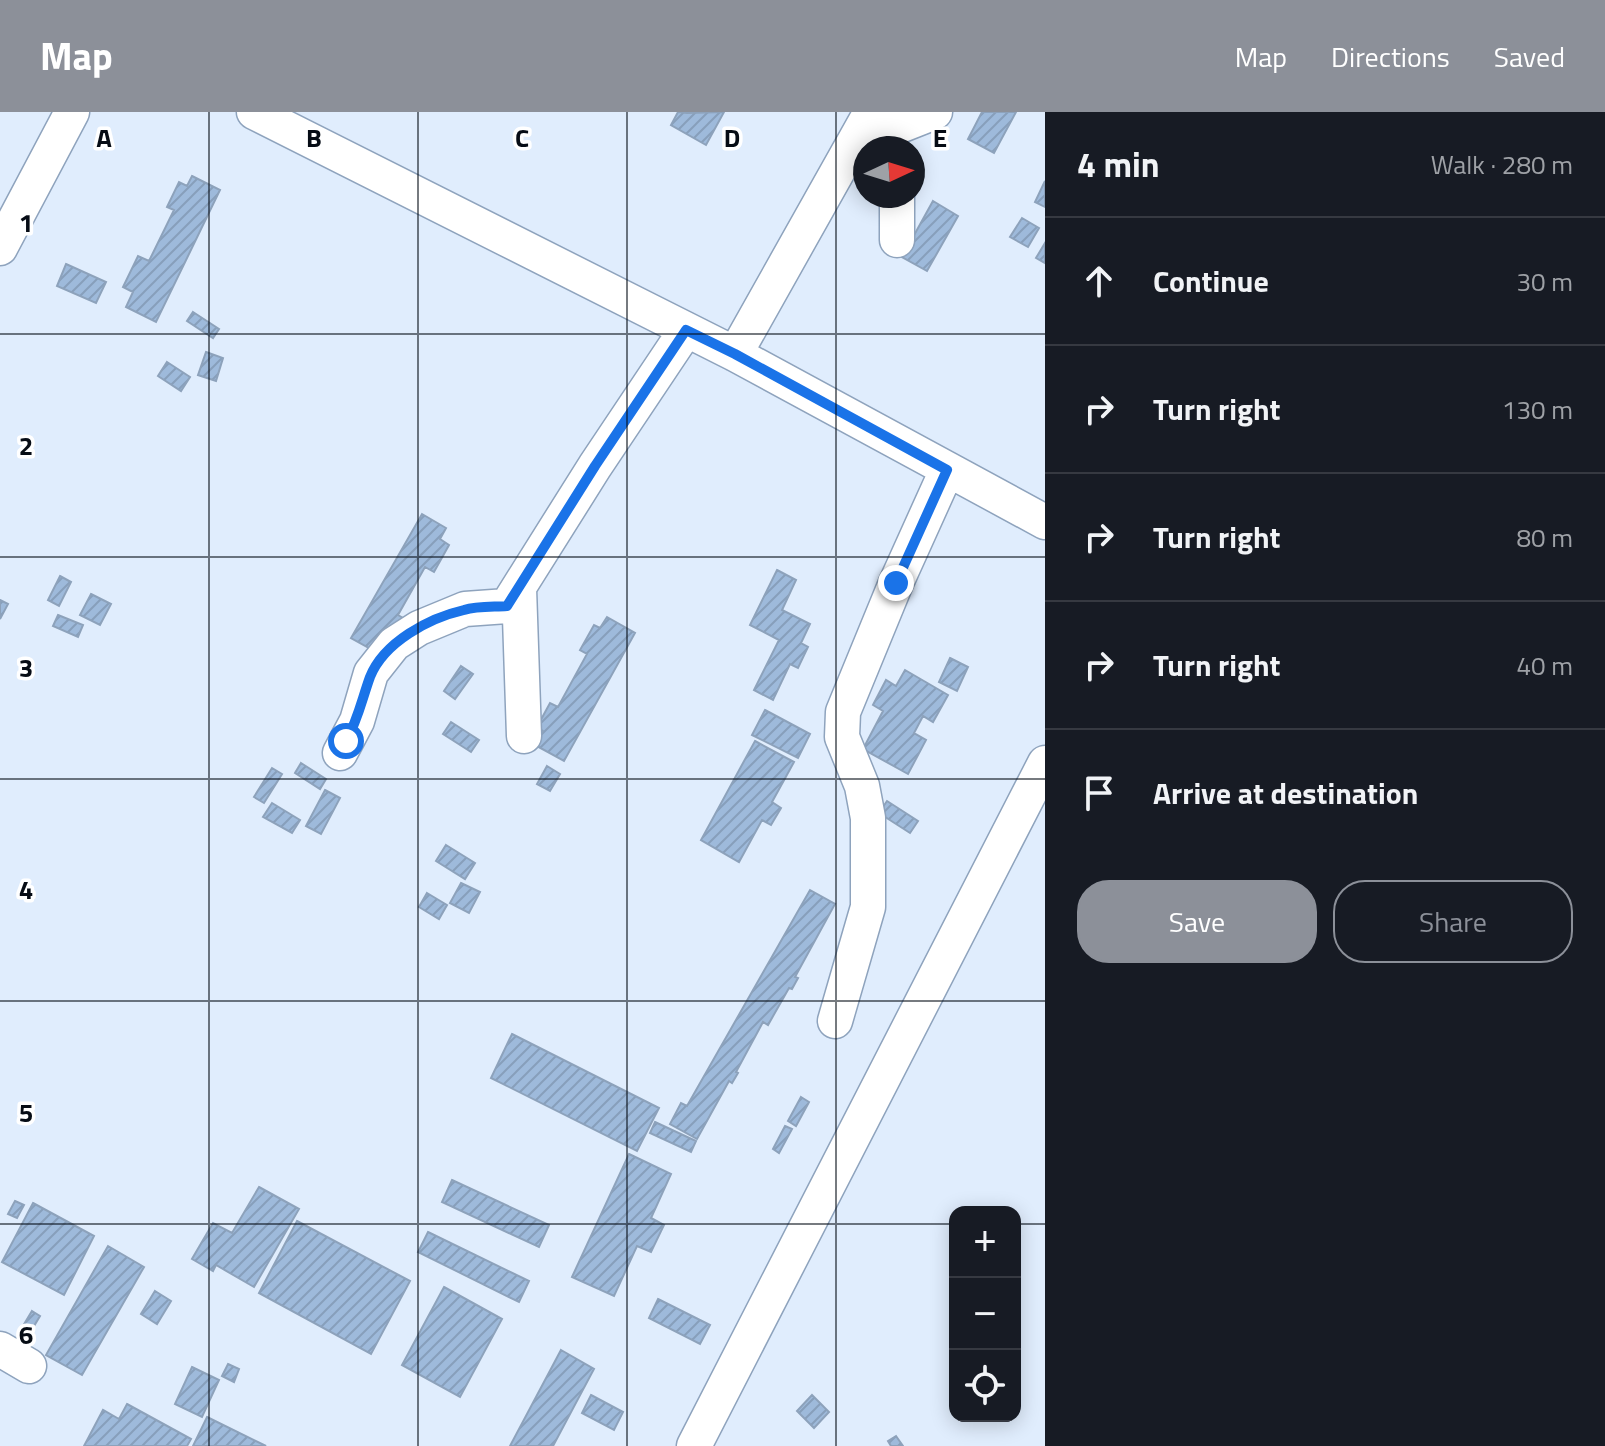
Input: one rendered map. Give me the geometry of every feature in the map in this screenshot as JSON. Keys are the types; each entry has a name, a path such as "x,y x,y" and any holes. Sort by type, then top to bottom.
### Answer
{"street":[{"path":"0,248 72,112"},
{"path":"254,112 735,354 1045,522"},
{"path":"735,354 884,127 935,112"},
{"path":"897,208 897,240"},
{"path":"340,753 357,721 371,673 394,644 419,628 465,609 507,606 686,330"},
{"path":"835,1021 868,907 868,818 862,786 842,737 843,712 947,470"},
{"path":"519,588 524,736"},
{"path":"694,1446 1045,763"}],"building":[{"path":"678,112 724,112 706,145 671,125"},
{"path":"982,112 1016,112 994,153 968,139"},
{"path":"192,176 220,190 156,322 126,307 133,292 123,287 138,256 149,261 174,210 167,207 179,182 187,186"},
{"path":"1045,181 1045,207 1035,202"},
{"path":"933,201 958,216 927,271 902,257"},
{"path":"1022,218 1039,228 1028,247 1010,237"},
{"path":"1045,243 1045,263 1036,258"},
{"path":"66,264 106,282 96,303 57,286"},
{"path":"193,312 219,329 213,338 187,321"},
{"path":"206,352 223,358 216,381 198,375"},
{"path":"167,362 190,377 181,391 158,376"},
{"path":"422,514 446,528 440,539 449,545 434,572 425,567 398,615 408,621 378,653 351,638"},
{"path":"777,570 796,580 782,610 810,624 801,643 808,647 798,668 790,664 773,700 754,690 779,640 750,625"},
{"path":"60,576 71,582 59,606 48,600"},
{"path":"91,594 111,604 100,625 80,615"},
{"path":"0,600 8,604 0,619"},
{"path":"58,615 83,625 78,637 53,626"},
{"path":"607,617 635,633 564,761 535,745 543,731 537,727 550,703 558,707 587,654 580,650 594,625 600,628"},
{"path":"950,658 968,667 957,691 939,682"},
{"path":"461,666 473,674 455,699 444,691"},
{"path":"905,670 948,695 933,722 923,716 914,733 926,740 908,774 863,749 883,711 873,705 886,680 896,686"},
{"path":"765,710 810,734 798,758 752,735"},
{"path":"451,722 479,740 471,752 443,734"},
{"path":"755,741 794,762 772,802 781,808 771,825 762,820 739,862 701,840"},
{"path":"301,763 326,779 320,789 295,773"},
{"path":"547,766 560,774 550,791 537,784"},
{"path":"272,768 282,774 264,803 254,797"},
{"path":"325,790 340,798 321,834 306,826"},
{"path":"887,801 918,821 910,833 879,813"},
{"path":"272,803 300,820 292,833 263,817"},
{"path":"446,845 475,863 465,879 436,861"},
{"path":"461,883 480,892 469,913 450,903"},
{"path":"810,890 835,904 795,977 798,978 792,989 789,988 768,1025 763,1022 738,1073 732,1083 729,1081 697,1139 670,1124 681,1103 687,1106"},
{"path":"427,893 447,905 439,919 419,907"},
{"path":"512,1034 659,1108 637,1151 491,1078"},
{"path":"801,1097 809,1102 796,1126 788,1121"},
{"path":"655,1122 696,1141 691,1152 650,1133"},
{"path":"785,1126 792,1129 779,1153 773,1149"},
{"path":"629,1154 671,1174 651,1218 664,1225 651,1252 637,1246 614,1296 572,1277"},
{"path":"452,1180 549,1225 539,1247 442,1202"},
{"path":"259,1187 299,1209 254,1287 216,1265 213,1271 192,1259 213,1223 232,1233"},
{"path":"15,1201 24,1205 17,1218 8,1214"},
{"path":"33,1203 94,1236 64,1295 2,1262"},
{"path":"297,1221 410,1281 371,1354 259,1293"},
{"path":"428,1232 529,1281 519,1302 418,1252"},
{"path":"108,1246 144,1267 82,1375 46,1355"},
{"path":"444,1287 502,1319 460,1397 402,1365"},
{"path":"155,1291 171,1301 157,1324 141,1314"},
{"path":"658,1299 710,1325 700,1344 649,1318"},
{"path":"32,1311 40,1316 31,1331 23,1326"},
{"path":"561,1350 594,1369 553,1446 510,1446"},
{"path":"228,1364 239,1369 234,1382 222,1376"},
{"path":"192,1367 219,1380 202,1417 175,1404"},
{"path":"591,1395 623,1412 614,1430 582,1413"},
{"path":"812,1395 829,1412 814,1428 797,1411"},
{"path":"127,1404 191,1439 187,1446 84,1446 103,1410 119,1419"},
{"path":"207,1417 266,1446 193,1446"},
{"path":"896,1436 903,1446 891,1446 888,1441"}],"route":[{"path":"346,741 357,721 371,673 394,644 419,628 465,609 507,606 686,330 947,470 896,583"}]}
